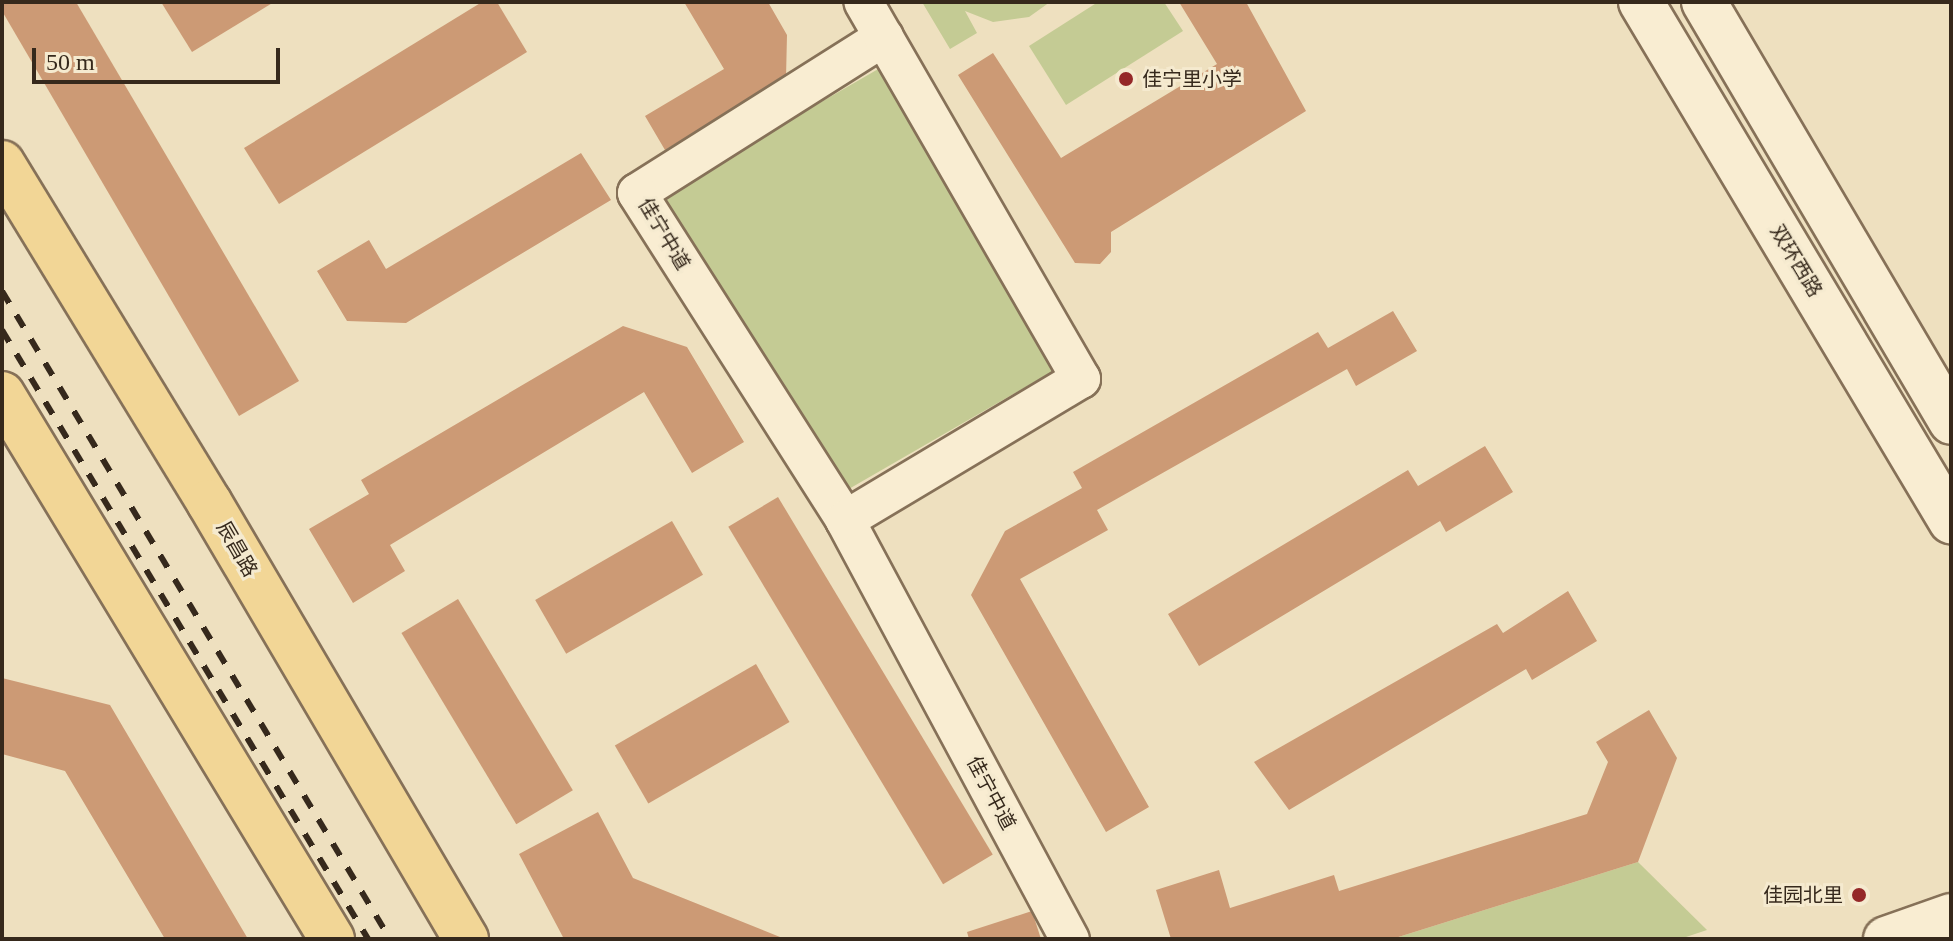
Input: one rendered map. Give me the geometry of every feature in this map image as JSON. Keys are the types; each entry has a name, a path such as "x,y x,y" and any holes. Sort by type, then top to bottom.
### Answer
{"main road":[{"name":"辰昌路","path":"2,163 209,502 466,939"},
{"path":"2,394 332,939"}],"street":[{"path":"845,520 1081,379 863,2"},
{"name":"双环西路","path":"1641,2 1951,521"},
{"path":"1704,2 1951,422"},
{"name":"佳宁中道","path":"884,37 637,193 845,520 1070,939"},
{"path":"1886,939 1951,916"}],"green space":[{"path":"922,2 1050,2 1029,17 993,22 965,11 977,33 950,49"},
{"path":"1098,2 1164,2 1183,31 1066,105 1029,46"},
{"path":"880,68 1054,370 836,496 662,194"},
{"path":"1638,862 1707,930 1680,939 1392,939"}],"building":[{"path":"2,2 76,2 299,381 239,416 2,11"},
{"path":"161,2 274,2 192,52"},
{"path":"482,2 497,2 527,52 279,204 244,148"},
{"path":"684,2 768,2 787,35 786,78 665,150 645,116 724,69"},
{"path":"1179,2 1246,2 1306,111 1111,232 1111,252 1100,264 1075,263 958,75 993,53 1061,158 1217,64"},
{"path":"581,153 611,200 406,323 347,321 317,271 369,240 386,269"},
{"path":"1393,311 1417,351 1356,386 1347,369 1097,510 1108,530 1020,579 1149,807 1106,832 971,595 1005,531 1082,488 1073,472 1318,332 1328,348"},
{"path":"623,326 687,347 744,442 692,473 644,392 390,545 405,571 353,603 309,529 369,494 361,480"},
{"path":"1485,446 1513,492 1446,532 1440,521 1199,666 1168,614 1408,470 1418,486"},
{"path":"778,497 993,854 943,884 728,527"},
{"path":"672,521 703,575 566,654 535,600"},
{"path":"1568,591 1597,641 1532,680 1526,669 1289,810 1254,762 1497,624 1503,633"},
{"path":"458,599 573,790 516,824 401,633"},
{"path":"756,664 790,722 648,804 615,746"},
{"path":"2,678 110,705 248,939 165,939 65,771 2,754"},
{"path":"1649,710 1677,758 1638,862 1392,939 1171,939 1156,890 1219,870 1230,908 1334,875 1339,891 1587,814 1608,762 1596,742"},
{"path":"598,812 633,878 785,939 564,939 519,854"},
{"path":"1032,911 1041,939 969,939 967,932"}],"railway":[{"path":"2,291 390,939"},
{"path":"2,330 368,939"}],"place":[{"name":"佳宁里小学","path":"1126,79"},
{"name":"佳园北里","path":"1859,895"}]}
